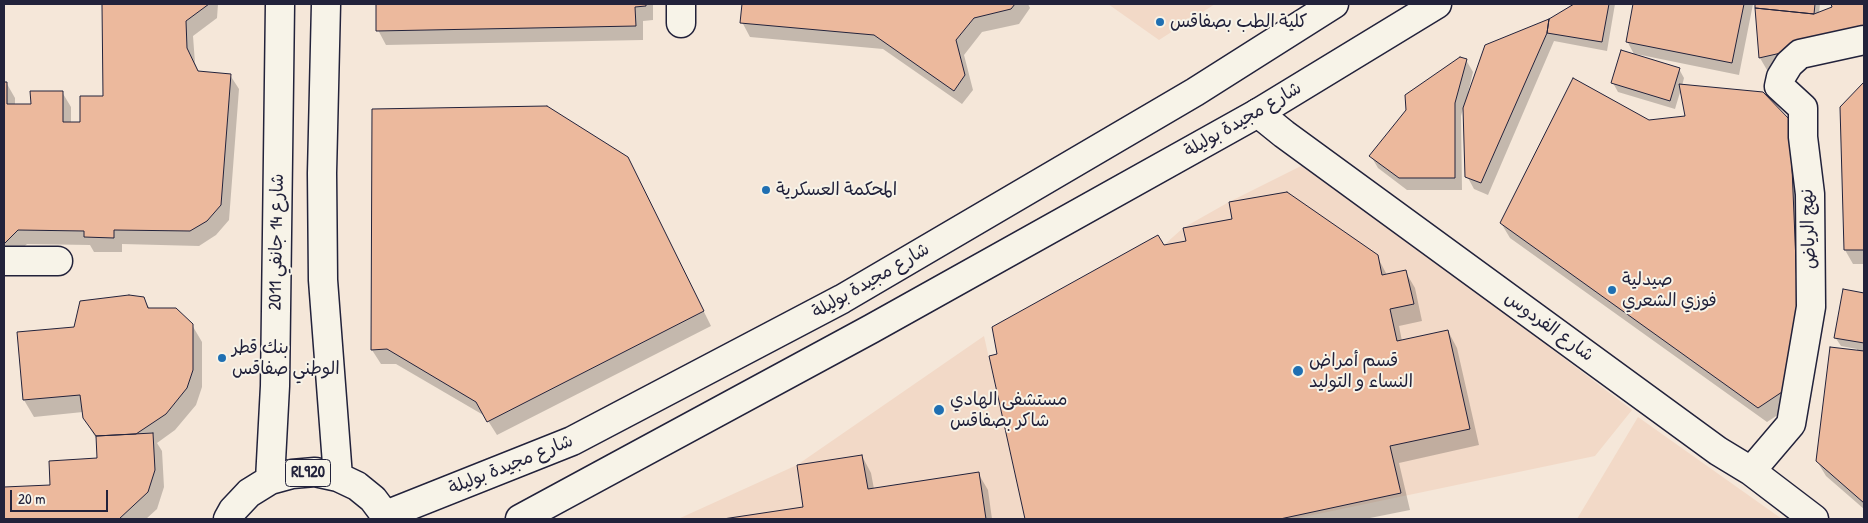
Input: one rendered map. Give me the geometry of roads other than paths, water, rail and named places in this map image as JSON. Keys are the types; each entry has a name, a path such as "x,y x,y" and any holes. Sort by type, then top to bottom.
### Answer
{"main road":[{"name":"شارع 14 جانفي 2011","path":"270,480 275,386 280,4"},
{"path":"326,4 322,173 322,280 338,477"},
{"name":"شارع مجيدة بوليلة","path":"387,517 572,441 842,299 1195,92 1334,4"},
{"name":"شارع مجيدة بوليلة","path":"520,519 880,324 1258,112 1437,4"},
{"name":"نهج الرياض","path":"1751,471 1791,424 1811,307 1810,194 1803,136 1803,108 1779,86 1781,77 1789,64 1800,54 1864,40"},
{"name":"شارع الفردوس","path":"1258,112 1284,134 1718,451 1751,471 1814,519"},
{"path":"4,261 58,262"},
{"name":"RL920","path":"228,519 233,510 249,493 270,480 292,474 315,472 338,477 357,486 373,499 387,517"}],"place":[{"name":"كلية الطب بصفاقس","path":"1160,22"},
{"name":"المحكمة العسكرية","path":"766,190"},
{"name":"صيدلية فوزي الشعري","path":"1612,290"},
{"name":"بنك قطر الوطني صفاقس","path":"222,358"},
{"name":"قسم أمراض النساء و التوليد","path":"1298,371"},
{"name":"مستشفى الهادي شاكر بصفاقس","path":"939,410"}]}
